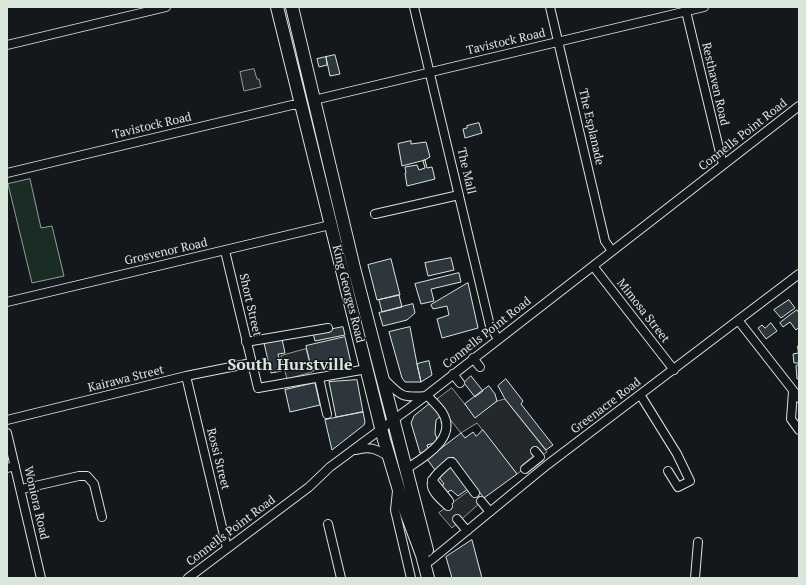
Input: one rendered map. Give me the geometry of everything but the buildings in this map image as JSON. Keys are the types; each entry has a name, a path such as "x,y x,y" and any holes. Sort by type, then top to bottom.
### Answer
{"highway":[{"name":"King Georges Road","path":"277,7 366,369 398,485 428,578"},
{"name":"King Georges Road","path":"292,7 356,275 434,578"}],"street":[{"path":"7,45 166,7"},
{"name":"The Mall","path":"414,7 490,326 498,339"},
{"name":"The Esplanade","path":"550,7 606,241 612,251"},
{"name":"Tavistock Road","path":"314,100 559,42 685,9 704,7"},
{"name":"Resthaven Road","path":"685,9 723,165"},
{"name":"Tavistock Road","path":"7,173 292,105 302,105"},
{"name":"Connells Point Road","path":"188,578 309,487 330,468 427,396 473,358 799,106"},
{"path":"375,214 459,194"},
{"name":"Grosvenor Road","path":"7,302 225,251 330,224"},
{"name":"Short Street","path":"225,251 258,388 319,378"},
{"name":"Mimosa Street","path":"593,266 674,370"},
{"name":"Greenacre Road","path":"430,561 547,465 640,396 738,320 798,277"},
{"path":"738,320 799,398"},
{"path":"246,342 328,328"},
{"path":"473,358 480,367"},
{"name":"Kairawa Street","path":"7,420 186,376 251,363"},
{"path":"327,414 319,378 366,369"},
{"path":"453,374 460,383"},
{"name":"Rossi Street","path":"186,376 227,548"},
{"path":"384,379 398,393 408,397 427,396 443,413 446,427 443,437 434,450 406,469"},
{"path":"794,390 790,419 799,430"},
{"path":"640,396 678,454 690,480 678,487 668,471"},
{"name":"Woniora Road","path":"7,433 11,467 22,490 42,578"},
{"path":"353,451 365,447 376,448 390,458"},
{"path":"532,478 522,466 537,454 547,465"},
{"path":"432,480 434,475 452,462 475,493"},
{"path":"22,490 79,476 87,476 94,484 102,517"},
{"path":"398,485 395,510 411,578"},
{"path":"482,501 490,512"},
{"path":"457,519 467,531"},
{"path":"328,524 340,578"},
{"path":"695,578 698,542"}],"green space":[{"path":"30,179 41,228 52,226 64,276 32,283 8,184"}],"shaded area":[{"path":"254,69 261,87 244,91 240,72"},
{"path":"306,349 312,372 287,379 281,356"},
{"path":"452,388 475,417 497,401 505,399 547,452 517,474 477,423 461,433 435,401"},
{"path":"472,489 483,500 452,528 439,513"}],"district":[{"name":"South Hurstville","path":"290,365"}]}
